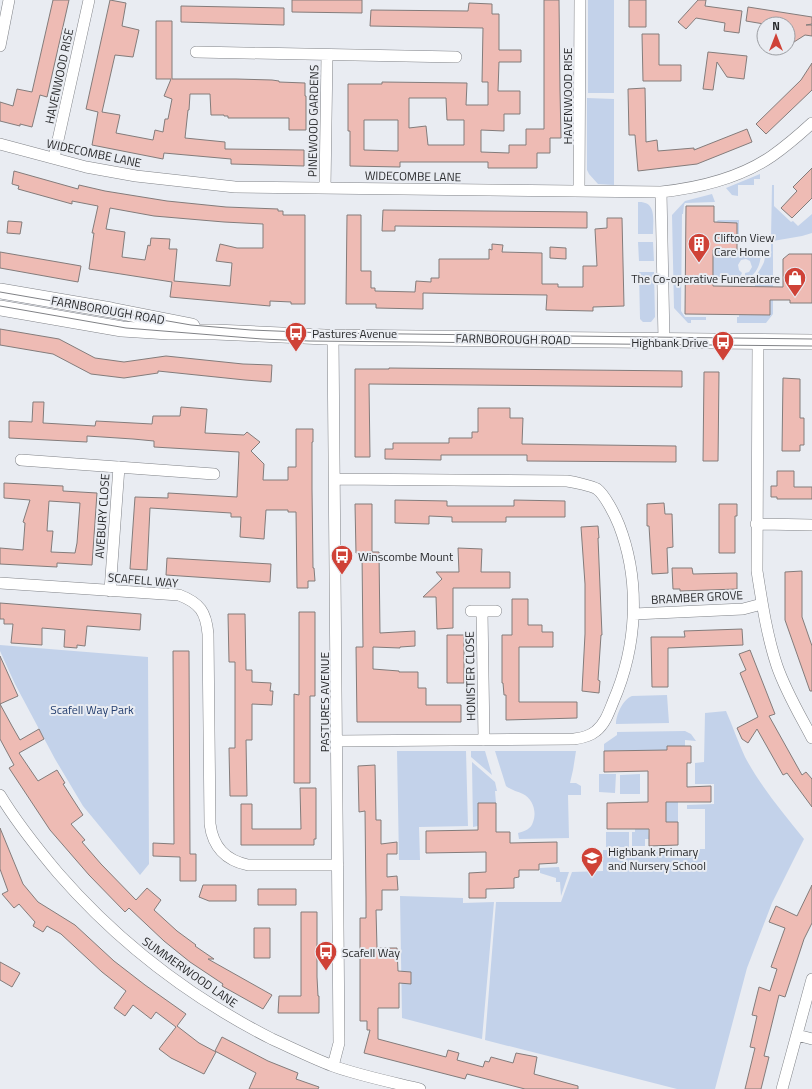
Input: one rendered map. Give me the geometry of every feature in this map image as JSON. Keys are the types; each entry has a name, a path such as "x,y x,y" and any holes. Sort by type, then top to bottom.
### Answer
{"street":[{"path":"0,46 2,19 9,0"},
{"name":"HAVENWOOD RISE","path":"54,158 89,0"},
{"name":"HAVENWOOD RISE","path":"579,191 580,0"},
{"name":"PINEWOOD GARDENS","path":"196,52 456,57"},
{"name":"PINEWOOD GARDENS","path":"326,188 327,55"},
{"name":"WIDECOMBE LANE","path":"0,144 86,167 136,176 235,187 661,192 688,189 744,171 770,157 798,136 812,123"},
{"path":"661,192 664,340"},
{"name":"FARNBOROUGH ROAD","path":"0,291 103,308 215,332"},
{"name":"FARNBOROUGH ROAD","path":"0,308 122,329 169,332 215,332 333,337 812,342"},
{"name":"PASTURES AVENUE","path":"333,337 339,1043 333,1066"},
{"path":"758,341 756,524 757,571 762,604 778,667 790,697 812,738"},
{"name":"AVEBURY CLOSE","path":"20,460 214,474"},
{"name":"AVEBURY CLOSE","path":"110,590 119,467"},
{"path":"335,479 567,481 596,489 613,510 624,538 632,576 634,614 630,647 621,683 609,713 601,726 587,736 574,739 337,741"},
{"path":"756,524 812,525"},
{"name":"SCAFELL WAY","path":"0,583 179,595 193,601 204,616 208,634 211,835 220,849 230,859 238,863 248,865 338,865"},
{"name":"BRAMBER GROVE","path":"634,614 743,609 762,604"},
{"name":"HONISTER CLOSE","path":"484,740 476,611 496,611"},
{"name":"SUMMERWOOD LANE","path":"0,795 40,853 78,896 136,950 188,989 230,1016 290,1047 333,1066 420,1089"},
{"path":"782,1089 812,979"},
{"path":"797,1035 812,1039"}],"green space":[{"path":"588,0 614,0 614,93 588,93"},
{"path":"587,98 614,99 614,185 598,184 587,170"},
{"path":"760,174 760,179 754,179 754,185 738,185 738,196 732,195 726,188"},
{"path":"772,185 774,185 774,206 791,222 793,221 798,226 812,214 812,233 773,241 773,314 766,323 737,323 737,317 739,317 739,315 770,315 770,287 755,287 755,282 764,262 765,252 771,252 771,243 769,243 769,238 771,238"},
{"path":"712,194 715,202 685,203 682,214 681,311 685,317 706,317 706,320 691,320 691,323 688,323 674,308 672,215 685,201"},
{"path":"638,202 648,205 653,212 653,234 638,234"},
{"path":"718,220 739,220 739,235 737,235 737,223 715,223"},
{"path":"638,242 653,242 654,261 639,261"},
{"path":"713,250 761,252 758,268 753,275 745,278 745,273 749,272 752,267 750,261 746,259 741,260 738,265 739,270 742,273 740,277 713,277"},
{"path":"639,272 654,272 655,317 651,322 643,322 640,319"},
{"name":"Scafell Way Park","path":"0,645 148,657 149,864 140,875 83,806 55,759 15,684 0,651"},
{"path":"667,695 669,723 616,724 617,716 621,708 626,700 632,696"},
{"path":"726,711 742,751 751,768 773,800 804,839 772,903 747,968 715,1089 677,1089 485,1040 496,902 561,902 572,872 603,871 603,850 705,849 705,809 687,809 687,805 714,804 714,784 695,784 695,763 704,762 705,713"},
{"path":"685,731 691,734 696,741 685,740 685,746 667,746 667,750 604,751 604,744 617,735 617,732"},
{"path":"397,751 466,751 468,826 419,827 420,860 399,860"},
{"path":"471,751 485,751 492,775 471,757"},
{"path":"495,751 576,751 570,783 576,783 581,786 581,795 568,795 569,838 519,839 518,833 527,829 532,824 535,814 532,802 523,794 506,786"},
{"path":"472,762 495,782 497,791 495,791 496,803 478,803 478,826 473,827"},
{"path":"599,774 616,774 615,793 599,792"},
{"path":"640,774 640,794 620,794 620,775"},
{"path":"666,802 678,802 678,822 666,822"},
{"path":"635,829 648,829 649,839 645,839 645,846 632,846 632,832 635,832"},
{"path":"606,832 629,832 629,847 606,847"},
{"path":"559,867 560,872 569,872 561,896 560,882 556,882 556,878 540,873 540,868"},
{"path":"400,896 463,898 463,903 494,902 482,1039 402,1018"}],"building":[{"path":"53,0 69,0 47,97 40,95 32,127 20,124 20,126 0,121 0,102 13,106 17,89 32,92"},
{"path":"110,0 126,3 122,26 139,30 133,57 115,55 102,112 120,115 116,133 153,140 155,130 163,132 165,119 168,119 172,99 164,96 171,79 156,79 156,21 172,21 172,79 272,80 279,82 305,83 306,130 289,130 289,118 228,118 228,116 224,115 211,115 210,94 190,94 185,138 225,142 225,149 304,150 304,166 231,164 231,159 164,153 163,159 92,145 98,112 86,109"},
{"path":"292,0 362,0 362,13 292,12"},
{"path":"544,0 559,0 561,138 550,138 550,153 537,153 537,168 488,168 488,162 400,162 400,167 350,166 348,84 382,84 382,82 467,83 466,105 488,105 488,82 482,82 483,28 370,26 371,10 468,11 469,3 492,4 492,14 499,14 499,50 521,50 521,62 499,62 498,91 520,91 520,114 504,114 504,131 481,130 481,152 509,153 509,145 526,145 526,129 544,129","holes":["409,98 446,98 447,120 464,120 464,145 428,145 426,126 409,128","364,120 398,120 398,151 364,150"]},
{"path":"629,0 646,0 646,27 629,27"},
{"path":"698,0 706,0 705,6 742,11 739,33 724,31 725,23 696,18 686,29 678,22"},
{"path":"181,6 284,8 284,25 181,22"},
{"path":"748,7 812,17 812,24 806,25 812,25 812,36 805,35 796,41 796,16 756,16 756,23 746,21"},
{"path":"642,34 659,34 659,65 681,65 681,81 643,81"},
{"path":"708,52 747,56 744,79 727,77 717,62 713,90 703,89"},
{"path":"812,63 812,90 766,134 756,124 801,80"},
{"path":"645,88 646,142 657,140 658,151 694,148 694,150 747,129 752,142 697,164 638,171 635,135 629,135 628,89"},
{"path":"812,168 812,198 792,218 781,208 797,191 793,187"},
{"path":"14,171 78,189 79,185 105,191 167,201 226,207 278,209 278,211 283,211 283,215 305,215 305,304 270,301 270,306 170,297 172,282 89,269 94,233 92,233 98,206 72,201 72,204 18,189 19,186 12,184","holes":["110,208 154,216 263,224 263,248 237,248 220,244 216,261 232,263 230,286 174,281 177,249 169,249 170,239 151,238 145,260 122,257 125,232 106,229"]},
{"name":"Clifton View Care Home","path":"686,206 714,206 714,222 737,223 737,251 713,250 713,286 783,287 783,259 789,254 812,254 812,303 790,303 790,300 770,300 770,315 685,314"},
{"path":"383,210 587,212 587,228 395,226 395,231 382,231"},
{"path":"347,215 361,215 361,271 371,271 371,288 375,288 375,291 415,292 416,281 431,282 431,278 439,278 439,259 489,259 489,249 492,250 492,244 503,245 502,252 542,253 542,284 558,284 558,287 583,287 583,266 597,266 595,229 607,228 607,218 622,218 624,306 593,307 593,311 546,310 547,295 423,293 423,309 376,308 376,304 346,304"},
{"path":"8,221 22,222 20,234 7,233"},
{"path":"550,247 566,248 566,259 550,258"},
{"path":"0,252 81,266 78,282 0,268"},
{"path":"0,329 59,339 95,358 124,362 166,356 243,364 272,365 271,382 158,371 158,373 124,378 91,374 53,354 0,345"},
{"path":"389,368 682,371 682,387 369,384 370,457 355,457 355,369"},
{"path":"704,372 719,372 718,461 703,461"},
{"path":"783,378 800,379 800,418 804,418 804,445 800,445 800,451 782,451"},
{"path":"33,402 44,402 43,423 95,426 96,421 152,424 153,416 180,416 181,407 207,409 205,433 244,435 247,432 260,442 251,451 264,464 263,480 288,480 288,467 296,467 296,429 313,429 313,568 315,581 308,581 308,588 297,588 296,512 288,512 288,510 266,510 264,539 240,537 241,517 231,517 231,513 150,508 147,570 130,569 135,497 168,498 168,493 237,497 239,452 154,447 154,441 87,436 87,442 9,438 9,421 32,422"},
{"path":"478,408 510,408 510,418 523,418 522,444 676,446 676,462 527,461 527,455 441,455 441,460 385,459 385,449 393,449 393,443 449,443 449,438 472,438 472,432 478,432"},
{"path":"777,471 794,471 794,487 812,487 812,499 777,499 777,497 771,497 771,486 777,486"},
{"path":"4,483 63,486 63,491 97,493 92,565 57,563 57,567 0,564 0,548 23,550 25,523 23,522 30,500 4,498","holes":["49,501 80,503 75,553 51,552 53,531 47,531"]},
{"path":"395,500 447,501 447,506 514,506 514,500 565,501 565,517 506,517 506,522 452,522 452,517 429,516 429,524 395,523"},
{"path":"664,503 665,514 672,514 673,547 667,548 668,573 652,574 649,526 647,526 647,504"},
{"path":"355,504 372,504 372,552 379,552 380,633 415,631 415,646 400,648 373,647 373,669 399,672 418,672 418,688 426,688 426,705 461,705 461,722 357,722 356,647 363,647 362,553 356,553"},
{"path":"719,504 737,504 737,516 735,516 735,553 719,553"},
{"path":"598,526 602,635 598,680 600,681 599,693 582,691 585,634 585,584 581,527"},
{"path":"458,548 482,549 481,572 510,572 510,588 453,588 453,628 437,629 436,597 423,597 442,579 436,572 459,572"},
{"path":"167,558 271,564 270,582 166,575"},
{"path":"672,568 692,568 693,574 737,573 737,589 680,591 680,589 673,589"},
{"path":"802,571 802,617 812,646 812,691 810,691 785,620 785,572"},
{"path":"512,599 528,599 528,625 542,625 542,632 553,632 553,647 519,647 519,702 577,702 577,718 506,720 506,695 504,695 502,683 502,635 512,635"},
{"path":"0,603 141,614 140,630 87,626 85,646 77,645 77,648 64,647 65,630 42,628 42,645 11,643 13,624 4,624 4,619 0,619"},
{"path":"299,612 315,612 315,696 310,696 310,783 294,783 294,694 299,695"},
{"path":"228,614 245,614 246,670 252,670 252,682 271,683 270,691 273,691 272,705 252,704 252,740 246,740 247,796 230,796 229,748 235,748 235,662 229,662"},
{"path":"742,629 743,645 668,648 668,687 652,687 651,637 685,637 684,631"},
{"path":"447,635 464,635 464,683 447,683"},
{"path":"750,650 775,714 769,716 802,775 806,772 812,779 812,807 787,773 783,775 757,729 748,743 742,739 737,728 758,717 740,673 746,670 739,654"},
{"path":"173,651 189,651 190,854 196,854 196,881 180,881 180,857 153,856 153,843 174,844"},
{"path":"0,656 18,696 0,704"},
{"path":"0,704 20,740 39,729 44,739 19,753 38,781 57,770 65,783 63,784 83,815 71,824 85,840 82,842 136,900 147,888 161,900 154,910 177,931 196,945 195,946 214,959 208,959 272,995 263,1009 222,986 223,984 190,962 164,941 129,908 125,912 89,875 50,830 9,768 14,765 0,739"},
{"path":"667,746 691,746 691,763 687,763 687,787 711,786 711,802 666,802 666,822 678,822 678,845 649,846 649,829 607,829 607,803 648,802 648,771 604,772 604,751 667,750"},
{"path":"375,765 376,820 381,820 381,844 397,842 397,854 387,854 387,877 397,876 398,890 382,890 382,910 376,910 377,948 397,948 398,971 411,972 411,984 399,983 399,1008 378,1008 378,1039 446,1057 448,1050 459,1053 457,1060 483,1067 485,1061 489,1062 491,1057 513,1063 516,1053 537,1057 534,1074 578,1086 578,1089 525,1089 467,1074 465,1079 364,1053 370,1030 367,1030 367,1021 360,1021 360,918 366,918 366,898 365,811 359,812 358,766"},
{"path":"300,788 316,788 316,839 314,839 314,845 241,845 241,804 252,804 252,829 301,829"},
{"path":"478,803 496,803 496,832 510,832 510,843 557,842 557,863 539,864 539,870 519,870 519,877 514,878 514,888 486,889 486,898 469,898 469,873 486,872 486,852 426,853 426,831 478,830"},
{"path":"0,828 23,884 38,902 75,925 114,961 186,1014 177,1026 199,1043 216,1052 204,1074 171,1058 159,1049 176,1027 156,1012 151,1019 133,1005 125,1016 114,1008 126,991 102,972 61,934 47,926 43,932 33,926 35,922 19,904 14,908 2,894 8,891 0,869"},
{"path":"203,885 236,885 236,901 209,901 199,897"},
{"path":"812,885 812,923 804,939 785,997 779,995 764,1056 769,1057 761,1089 745,1089 755,1048 750,1047 757,1016 752,1015 759,987 770,991 777,969 771,967 785,928 769,922 776,906 797,916"},
{"path":"258,889 296,889 296,905 258,905"},
{"path":"301,912 317,912 317,977 319,1013 278,1013 279,996 301,996"},
{"path":"254,928 270,928 270,958 254,958"},
{"path":"0,962 20,973 12,987 0,980"},
{"path":"222,1037 268,1061 298,1073 296,1079 319,1087 318,1089 249,1089 256,1073 215,1051"}],"tram line":[{"path":"0,292 191,325 251,330 325,333 812,339"},
{"path":"0,306 126,328 262,339 309,341 812,346"}],"place":[{"name":"Clifton View Care Home","path":"699,264"},
{"name":"The Co-operative Funeralcare","path":"795,298"},
{"name":"Pastures Avenue","path":"296,352"},
{"name":"Highbank Drive","path":"723,362"},
{"name":"Winscombe Mount","path":"342,576"},
{"name":"Highbank Primary and Nursery School","path":"592,878"},
{"name":"Scafell Way","path":"326,972"}]}
